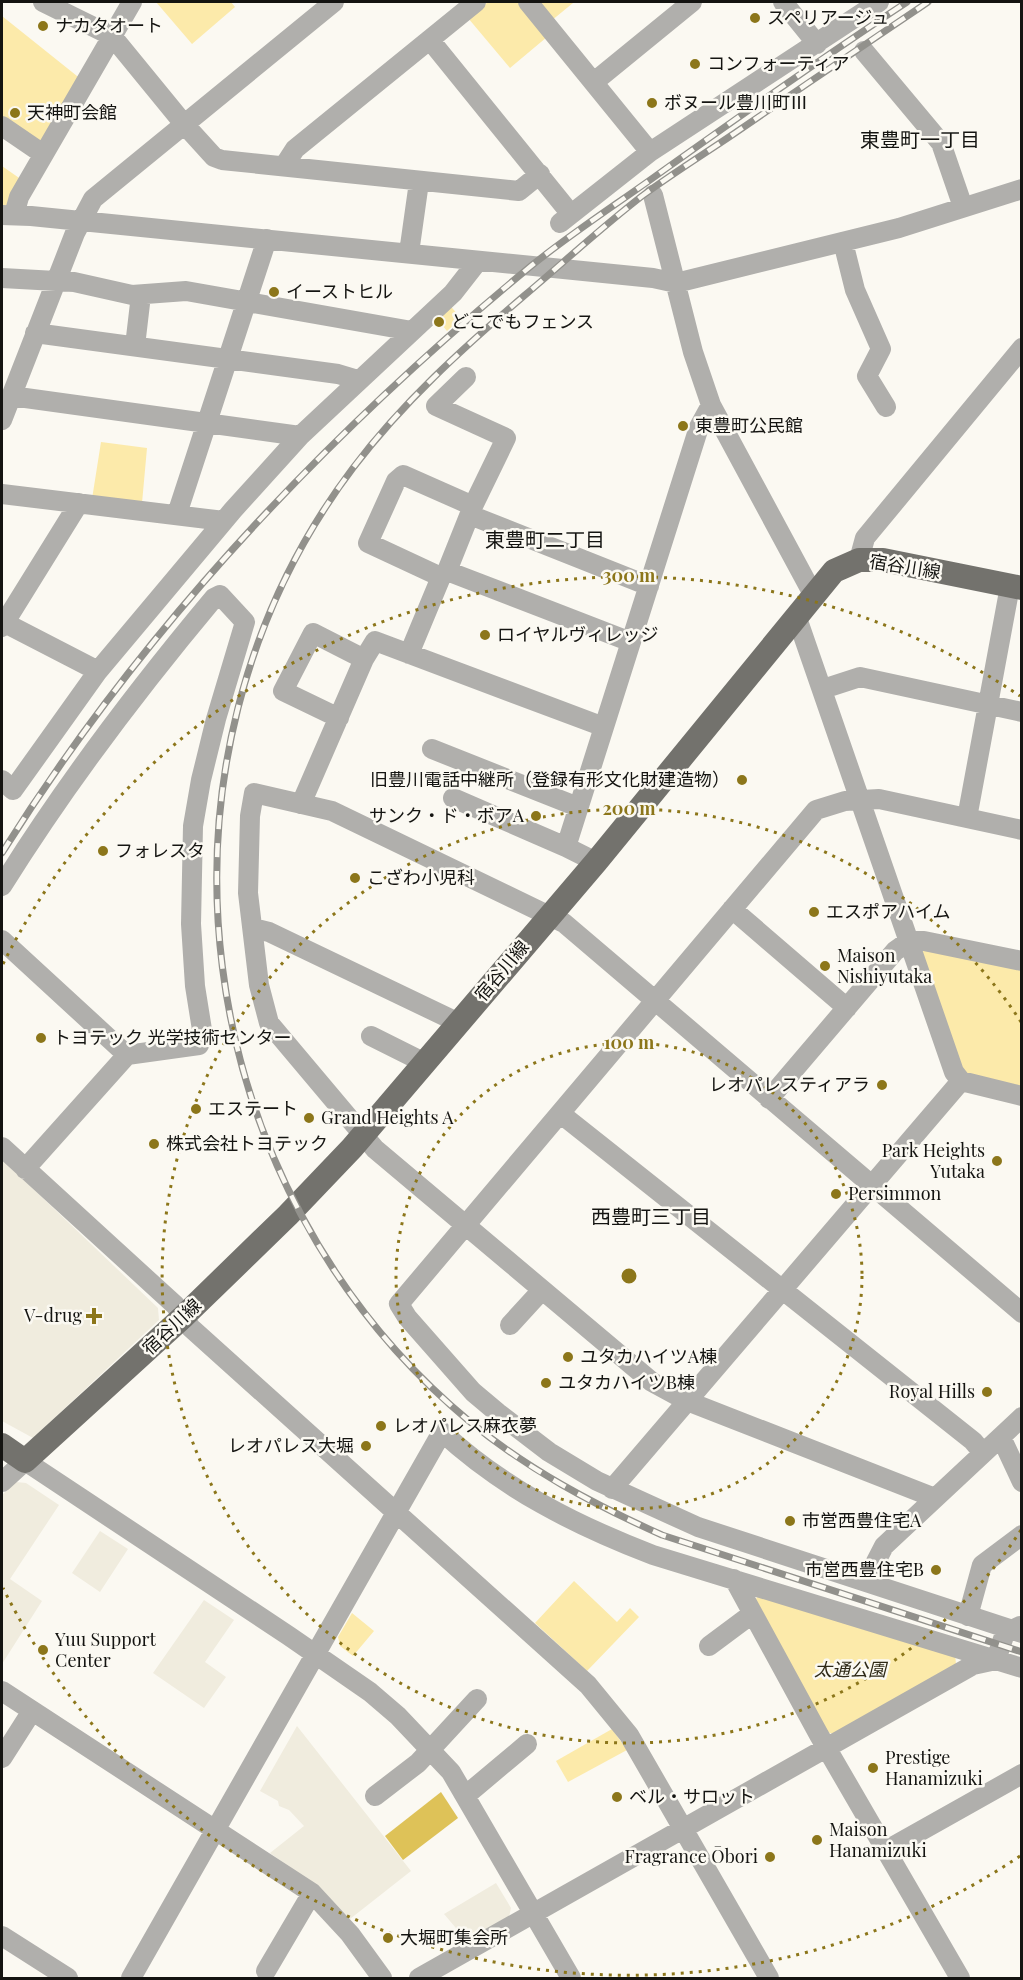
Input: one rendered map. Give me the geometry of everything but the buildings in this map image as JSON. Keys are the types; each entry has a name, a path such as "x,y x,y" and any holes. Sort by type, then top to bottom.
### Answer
{"main road":[{"name":"宿谷川線","path":"25,1461 183,1317 288,1215 363,1136 596,862 834,571 859,560 883,560 1016,587"},
{"path":"2,1445 25,1461"}],"street":[{"path":"43,2 112,36 184,124 214,157 222,160 519,191 540,174"},
{"path":"132,2 8,215 409,253 653,278 676,283 843,242 1022,189"},
{"path":"2,420 56,280 93,199 334,2"},
{"path":"284,166 296,149 476,2"},
{"path":"528,2 650,152"},
{"path":"594,82 692,2"},
{"path":"783,2 817,44"},
{"path":"430,40 540,174 565,218 650,152 879,2"},
{"path":"864,51 941,143 963,207"},
{"path":"2,126 43,154"},
{"path":"409,253 419,182"},
{"path":"653,195 696,362 711,405 813,596"},
{"path":"177,514 267,239"},
{"path":"843,242 855,290 881,349 867,376 886,407"},
{"path":"2,780 13,790 98,671 224,521 300,436 453,293 478,261"},
{"path":"2,278 56,280 141,295 186,291 412,330"},
{"path":"135,346 141,295"},
{"path":"35,333 338,374 358,380"},
{"path":"859,560 865,538 1022,348"},
{"path":"409,654 471,511 506,438 436,406 466,377"},
{"path":"11,396 300,436"},
{"path":"566,847 699,427 711,405"},
{"path":"631,642 444,574 368,543 396,481 403,475 471,511 649,586"},
{"path":"2,495 224,521"},
{"path":"79,503 3,625 98,671"},
{"path":"967,818 988,705 1016,587"},
{"path":"2,886 45,817 148,676 214,598 220,595 244,622 216,718 193,826 191,924 195,986 203,1036 198,1045 127,1055 25,1168"},
{"path":"797,618 862,800 954,1072 961,1081 1022,1096"},
{"path":"339,718 284,691 313,633 364,659"},
{"path":"302,804 364,659 375,641 604,727"},
{"path":"823,689 860,677 1022,712"},
{"path":"432,749 578,807"},
{"path":"935,1498 687,1401 643,1376 363,1136 269,1023 259,985 248,893 250,816 254,793 332,811 564,923 1022,1313"},
{"path":"453,798 596,862"},
{"path":"1019,1630 968,1616 698,1527 612,1489 549,1452 498,1413 454,1371 406,1317 399,1304 816,810 845,801 879,799 1022,830"},
{"path":"732,909 847,1008"},
{"path":"253,928 269,932 459,1023"},
{"path":"2,940 127,1055"},
{"path":"769,1099 895,951 909,941 924,941 1022,961"},
{"path":"371,1036 424,1063"},
{"path":"612,1489 961,1081"},
{"path":"561,1114 972,1441 983,1453"},
{"path":"2,1147 175,1305 191,1328 588,1685 629,1735 769,1978"},
{"path":"510,1325 542,1290"},
{"path":"866,1581 884,1545 1022,1417"},
{"path":"131,1978 442,1432 495,1476 562,1516 653,1555 1022,1668"},
{"path":"1001,1437 1022,1482"},
{"path":"2,1482 25,1461 370,1692 432,1749 451,1772 571,1978"},
{"path":"968,1616 982,1565 1022,1535"},
{"path":"734,1579 885,1851 960,1978"},
{"path":"709,1646 752,1614"},
{"path":"996,1660 1005,1633 1019,1630"},
{"path":"419,1978 685,1830 973,1665 996,1660"},
{"path":"2,1692 312,1893 350,1934 382,1978"},
{"path":"375,1796 432,1749 477,1699"},
{"path":"2,1758 32,1711"},
{"path":"465,1796 527,1744"},
{"path":"885,1851 1022,1774"},
{"path":"266,1971 312,1893"},
{"path":"2,1936 68,1978"}],"shaded area":[{"path":"2,1159 158,1308 159,1320 33,1438 2,1421"},
{"path":"16,1482 26,1483 59,1505 10,1579 42,1601 2,1664 2,1495"},
{"path":"100,1531 128,1549 100,1592 72,1573"},
{"path":"204,1600 234,1620 205,1662 226,1677 204,1708 153,1673"},
{"path":"297,1726 411,1871 350,1919 325,1893 270,1853 304,1826 289,1810 279,1806 278,1801 260,1791"},
{"path":"441,1792 458,1818 403,1860 385,1836"},
{"path":"496,1883 511,1908 509,1917 467,1941 444,1914"}],"green space":[{"path":"156,2 231,2 235,7 192,44"},
{"path":"488,2 518,2 547,37 510,68 468,18"},
{"path":"535,2 572,2 573,3 551,21"},
{"path":"2,16 82,80 43,143 2,121"},
{"path":"2,166 22,180 7,205 3,206"},
{"path":"445,300 461,318 447,331 431,312"},
{"path":"101,442 147,448 142,503 92,499"},
{"path":"925,947 1021,967 1021,1090 968,1078 960,1070 921,956"},
{"path":"574,1581 617,1622 630,1608 639,1617 587,1671 535,1623"},
{"name":"太通公園","path":"759,1591 955,1652 956,1665 836,1735 827,1732 755,1602"},
{"path":"352,1613 374,1631 353,1656 340,1646 338,1637"},
{"path":"612,1729 627,1750 568,1782 556,1761"}],"railway":[{"path":"2,853 57,770 115,690 177,613 242,538 382,397 455,330 547,253 754,106 907,2"},
{"path":"928,2 627,208 457,356 413,398 353,468 283,584 238,708 218,837 222,967 250,1094 301,1215 374,1325 469,1421 537,1470 611,1511 662,1535 1022,1652"}],"place":[{"name":"スペリアージュ","path":"755,18"},
{"name":"ナカタオート","path":"43,26"},
{"name":"コンフォーティア","path":"695,64"},
{"name":"ボヌール豊川町Ⅲ","path":"652,103"},
{"name":"天神町会館","path":"15,113"},
{"name":"イーストヒル","path":"274,292"},
{"name":"どこでもフェンス","path":"439,322"},
{"name":"東豊町公民館","path":"683,426"},
{"name":"ロイヤルヴィレッジ","path":"485,635"},
{"name":"旧豊川電話中継所（登録有形文化財建造物）","path":"742,780"},
{"name":"サンク・ド・ボアA","path":"536,816"},
{"name":"フォレスタ","path":"103,851"},
{"name":"こざわ小児科","path":"355,878"},
{"name":"エスポアハイム","path":"814,912"},
{"name":"Maison Nishiyutaka","path":"825,966"},
{"name":"トヨテック 光学技術センター","path":"41,1038"},
{"name":"レオパレスティアラ","path":"882,1085"},
{"name":"エステート","path":"196,1109"},
{"name":"Grand Heights A","path":"309,1118"},
{"name":"株式会社トヨテック","path":"154,1144"},
{"name":"Park Heights Yutaka","path":"997,1161"},
{"name":"Persimmon","path":"836,1194"},
{"name":"V-drug","path":"94,1316"},
{"name":"ユタカハイツA棟","path":"568,1357"},
{"name":"ユタカハイツB棟","path":"546,1383"},
{"name":"Royal Hills","path":"987,1392"},
{"name":"レオパレス麻衣夢","path":"381,1426"},
{"name":"レオパレス大堀","path":"366,1446"},
{"name":"市営西豊住宅A","path":"790,1521"},
{"name":"市営西豊住宅B","path":"936,1570"},
{"name":"Yuu Support Center","path":"43,1650"},
{"name":"Prestige Hanamizuki","path":"873,1768"},
{"name":"ベル・サロット","path":"617,1797"},
{"name":"Maison Hanamizuki","path":"817,1840"},
{"name":"Fragrance Ōbori","path":"770,1857"},
{"name":"大堀町集会所","path":"388,1938"}],"district":[{"name":"東豊町一丁目","path":"920,140"},
{"name":"東豊町二丁目","path":"545,540"},
{"name":"西豊町三丁目","path":"651,1217"}]}
